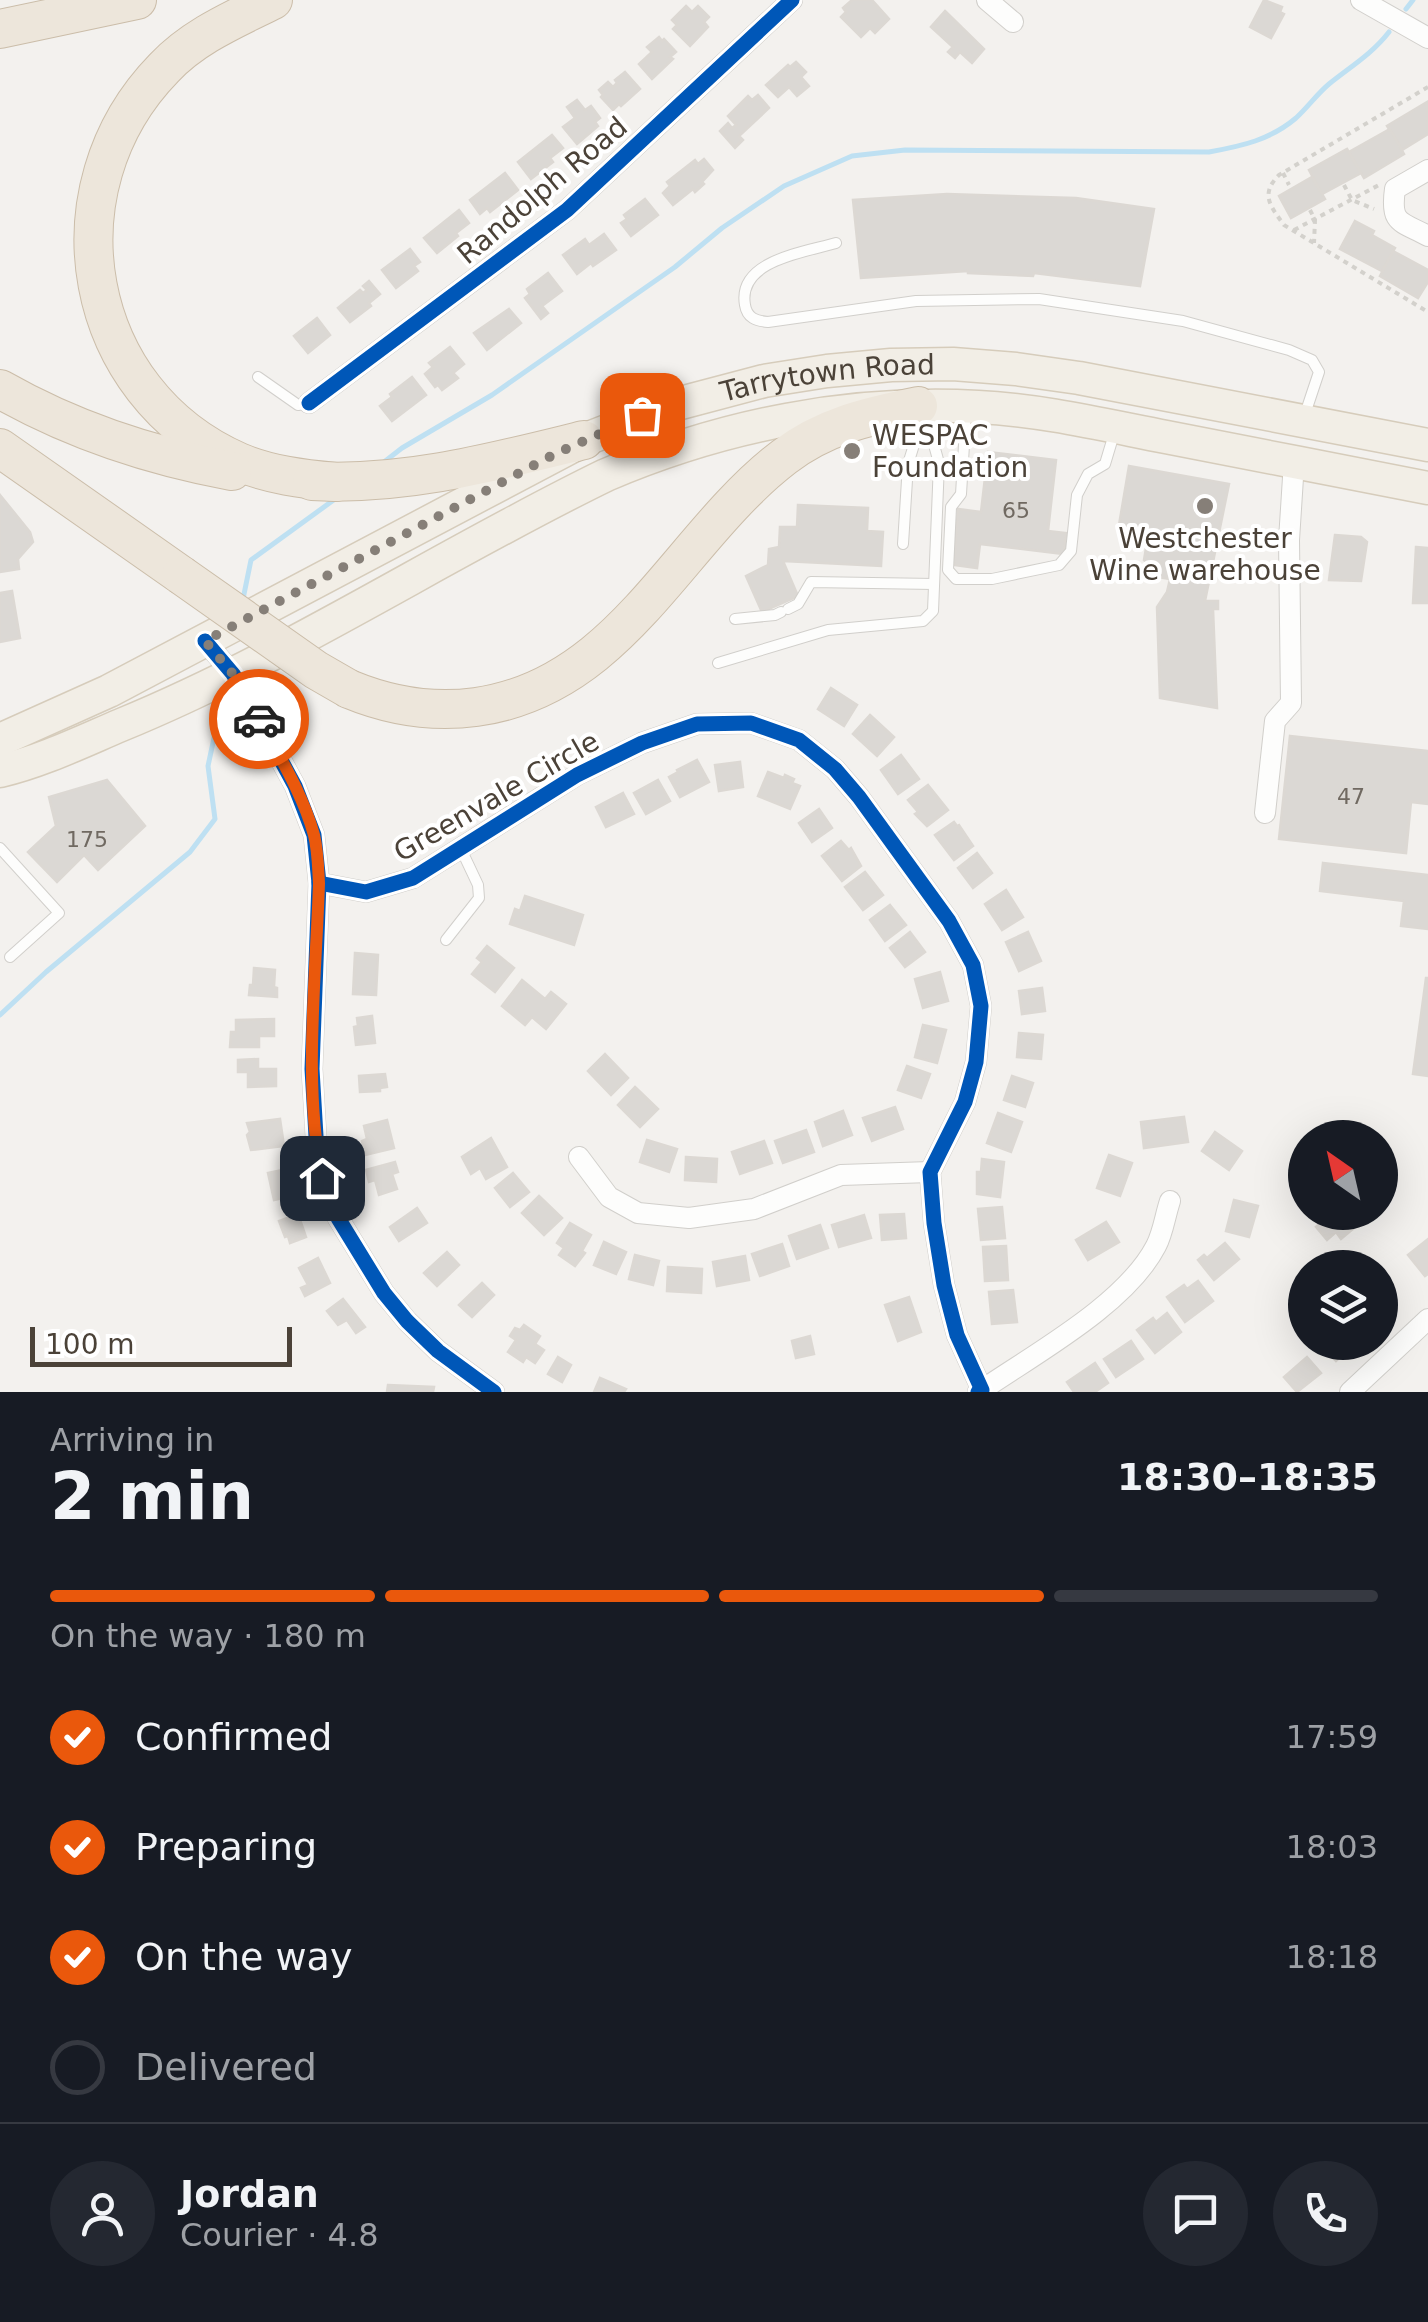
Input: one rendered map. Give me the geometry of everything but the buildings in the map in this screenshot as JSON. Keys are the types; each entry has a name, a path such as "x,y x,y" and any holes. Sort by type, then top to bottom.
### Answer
{"highway":[{"path":"0,29 137,0"},
{"path":"273,0 186,48 164,67 135,103 112,144 95,202 98,294 118,349 149,396 190,433 238,462 288,476 336,482"},
{"path":"0,390 73,425 141,449 245,474 336,482 431,474 584,440"},
{"path":"0,448 316,670 349,688 394,704 440,709 489,705 519,697 574,671 611,641 748,488 819,434 835,427 941,406"}],"main road":[{"name":"Tarrytown Road","path":"2,762 78,706 584,440 673,405 764,381 827,370 922,364 1048,372 1428,446"},
{"name":"Tarrytown Road","path":"2,762 30,762 142,717 233,674 577,489 664,451 794,418 857,409 941,406 1048,414 1428,488"},
{"path":"1294,462 1303,421"}],"street":[{"name":"Randolph Road","path":"309,403 567,210 792,0"},
{"path":"987,0 1012,22"},
{"path":"1361,0 1428,38"},
{"path":"1428,170 1395,189 1392,209 1397,220 1428,236"},
{"path":"1264,814 1275,721 1291,703 1288,540 1294,462"},
{"path":"205,641 233,674 295,786 317,852 312,1069 322,1178 338,1218 384,1293 438,1351 494,1392"},
{"name":"Greenvale Circle","path":"319,883 366,892 413,878 577,774 642,743 697,724 750,723 799,740 835,769 859,797 949,920 973,965 981,1006 976,1062 965,1102 930,1172"},
{"path":"579,1157 609,1197 638,1213 689,1218 754,1208 841,1175 930,1172 944,1285 957,1335 980,1391 1097,1311 1132,1281 1157,1245 1170,1202"},
{"path":"1350,1392 1428,1319"}],"lane":[{"path":"836,244 768,263 757,271 744,298 749,316 768,322 916,301 1039,300 1183,321 1312,360 1319,372 1303,421"},
{"path":"258,377 298,406 309,403"},
{"path":"941,406 961,494 951,507 948,570 956,579 992,580 1058,566 1071,551 1078,495 1088,474 1105,464 1116,428"},
{"path":"718,662 828,630 923,620 933,612 939,463 934,445 941,406"},
{"path":"903,544 912,421 941,406"},
{"path":"913,448 934,445"},
{"path":"735,619 784,611 798,604 811,582 934,584"},
{"path":"0,848 59,913 10,957"},
{"path":"446,940 478,898 478,885 460,849"}],"path":[{"path":"1428,87 1283,173 1270,185 1269,200 1284,225 1428,312"},
{"path":"1409,98 1414,106"},
{"path":"1370,122 1376,132"},
{"path":"1283,173 1289,185"},
{"path":"1294,231 1390,179 1395,189"},
{"path":"1344,186 1352,200 1397,220"},
{"path":"1310,210 1315,220 1314,243"}],"waterway":[{"path":"1406,9 1413,0"},
{"path":"384,462 492,395 784,186 852,156 905,150 1209,152 1233,147 1286,126 1389,32"},
{"path":"243,599 251,560 335,499"},
{"path":"0,1015 190,852 215,819 208,766 224,691"}],"cycle path":[{"path":"309,403 567,210 792,0"},
{"path":"205,641 244,692 295,786 314,835 319,883 312,1069 322,1178 338,1218 384,1293 438,1351 494,1392"},
{"path":"319,883 366,892 413,878 577,775 642,743 697,724 751,723 799,740 835,769 859,797 949,921 973,965 981,1006 976,1062 965,1102 930,1172 944,1285 957,1335 982,1390 978,1392"}],"way so far":[{"path":"259,719 233,674 205,641 555,454 642,415"}],"place":[{"name":"WESPAC Foundation","path":"852,451"},
{"name":"Westchester Wine warehouse","path":"1205,506"}],"route":[{"path":"259,719 295,786 317,852 312,1069 322,1178"}]}
